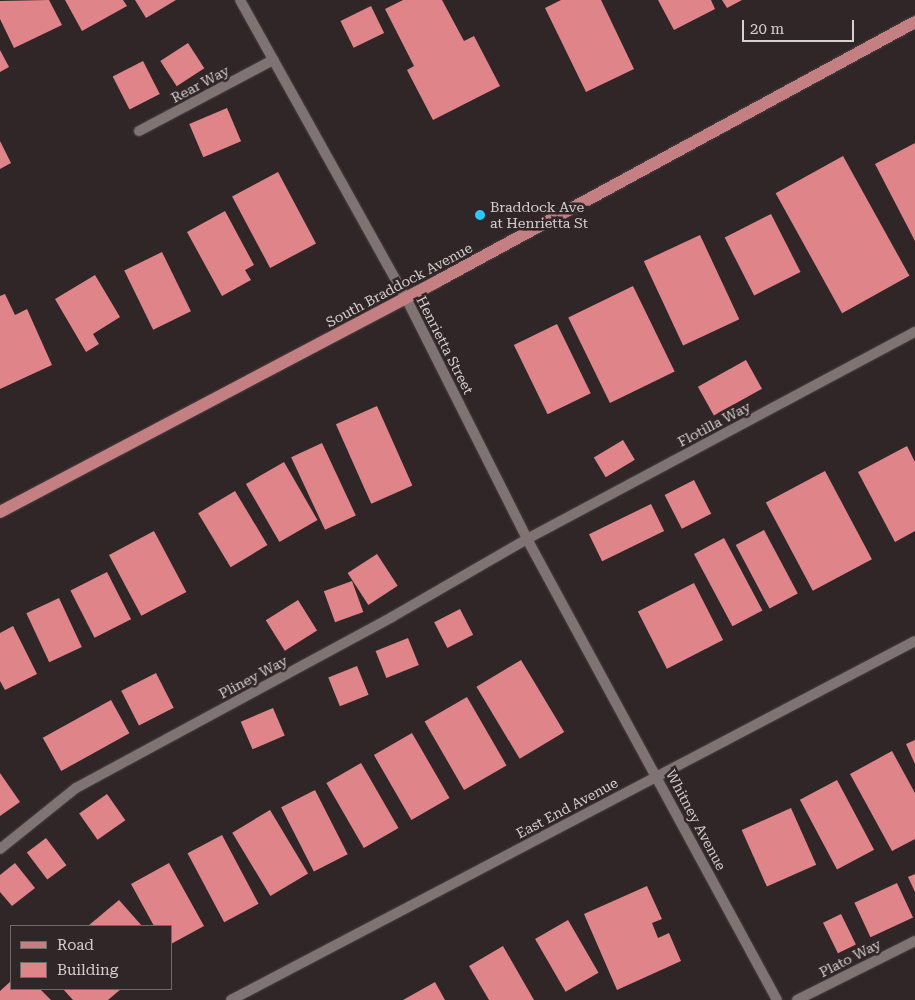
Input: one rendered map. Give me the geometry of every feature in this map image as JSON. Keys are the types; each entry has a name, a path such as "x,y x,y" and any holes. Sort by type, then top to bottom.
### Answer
{"main road":[{"name":"South Braddock Avenue","path":"0,512 406,298 915,22"}],"street":[{"name":"Henrietta Street","path":"240,0 406,298 527,539 590,652"},
{"name":"Rear Way","path":"139,132 273,60"},
{"name":"Flotilla Way","path":"527,539 915,332"},
{"name":"Pliney Way","path":"0,849 76,788 527,539"},
{"name":"East End Avenue","path":"231,1000 915,641"},
{"name":"Whitney Avenue","path":"590,652 777,1000"},
{"name":"Plato Way","path":"797,1000 915,941"}],"building":[{"path":"49,0 62,25 14,48 0,19 0,1"},
{"path":"65,0 123,0 127,6 82,31"},
{"path":"135,0 176,0 146,18"},
{"path":"403,0 442,0 464,41 474,36 500,86 433,120 407,70 414,66 385,9"},
{"path":"561,0 601,0 634,69 586,92 545,8"},
{"path":"658,0 711,0 715,9 674,30"},
{"path":"722,0 742,0 727,8"},
{"path":"371,6 384,33 354,48 340,21"},
{"path":"188,43 204,68 177,86 160,61"},
{"path":"0,50 9,67 0,72"},
{"path":"143,61 160,94 130,109 113,76"},
{"path":"227,108 241,141 203,157 189,124"},
{"path":"0,141 11,163 0,169"},
{"path":"915,143 915,241 875,164"},
{"path":"843,156 909,276 842,313 776,193"},
{"path":"278,172 316,244 270,268 232,196"},
{"path":"225,211 254,265 245,270 251,280 222,296 187,232"},
{"path":"771,214 801,272 754,296 725,238"},
{"path":"700,235 739,319 683,345 644,261"},
{"path":"162,252 191,311 153,330 124,270"},
{"path":"95,275 120,317 93,334 99,344 86,352 55,299"},
{"path":"633,286 675,371 610,403 568,318"},
{"path":"5,294 15,315 27,309 52,365 0,389 0,296"},
{"path":"557,324 591,393 548,414 514,345"},
{"path":"746,360 762,389 714,416 698,387"},
{"path":"377,406 412,485 371,504 336,424"},
{"path":"623,440 635,460 606,477 594,458"},
{"path":"322,443 356,516 325,530 291,457"},
{"path":"907,446 915,462 915,531 895,542 858,472"},
{"path":"284,462 318,520 279,542 246,484"},
{"path":"825,471 872,559 813,591 766,502"},
{"path":"694,480 711,514 682,529 665,495"},
{"path":"235,491 267,545 231,567 198,513"},
{"path":"651,504 664,531 602,561 589,534"},
{"path":"764,530 798,594 770,609 736,545"},
{"path":"154,531 186,592 141,616 109,555"},
{"path":"724,538 762,610 732,626 694,554"},
{"path":"377,554 398,586 368,605 348,573"},
{"path":"107,572 131,619 95,638 70,591"},
{"path":"352,581 363,612 335,622 324,591"},
{"path":"694,583 723,640 667,669 638,612"},
{"path":"59,598 82,647 49,662 26,613"},
{"path":"298,600 317,631 285,651 266,620"},
{"path":"460,609 473,635 447,648 434,622"},
{"path":"13,626 37,674 5,690 0,681 0,633"},
{"path":"408,638 419,665 386,678 376,651"},
{"path":"521,660 564,732 520,759 476,687"},
{"path":"357,666 369,695 340,706 328,678"},
{"path":"156,673 174,708 139,725 121,691"},
{"path":"467,697 506,765 464,790 425,722"},
{"path":"111,700 129,733 61,771 43,738"},
{"path":"273,708 285,736 253,749 241,722"},
{"path":"412,733 449,798 411,820 374,755"},
{"path":"915,740 915,764 906,744"},
{"path":"892,751 915,793 915,839 892,851 850,774"},
{"path":"361,763 399,828 364,848 326,783"},
{"path":"0,773 20,802 0,816"},
{"path":"837,780 874,850 837,869 800,800"},
{"path":"315,790 348,854 314,871 281,807"},
{"path":"107,794 125,820 98,840 79,814"},
{"path":"791,808 816,865 767,887 742,830"},
{"path":"270,810 308,873 270,896 232,833"},
{"path":"222,835 259,904 224,922 188,853"},
{"path":"46,838 66,865 47,880 27,852"},
{"path":"15,863 35,888 12,906 0,892 0,875"},
{"path":"169,863 204,926 172,943 172,925 153,925 131,884"},
{"path":"915,874 915,892 908,877"},
{"path":"897,883 913,917 870,937 854,903"},
{"path":"647,886 662,919 652,923 658,938 669,933 681,961 617,990 584,914"},
{"path":"119,900 141,925 89,925"},
{"path":"841,914 856,945 838,953 823,923"},
{"path":"568,920 598,973 566,992 535,939"},
{"path":"503,946 534,1000 489,1000 469,966"},
{"path":"10,982 10,990 41,990 51,1000 0,1000 0,991"},
{"path":"435,982 445,1000 403,1000"},
{"path":"64,990 120,990 108,1000 73,1000"}],"place":[{"name":"Braddock Ave at Henrietta St","path":"480,215"}]}
